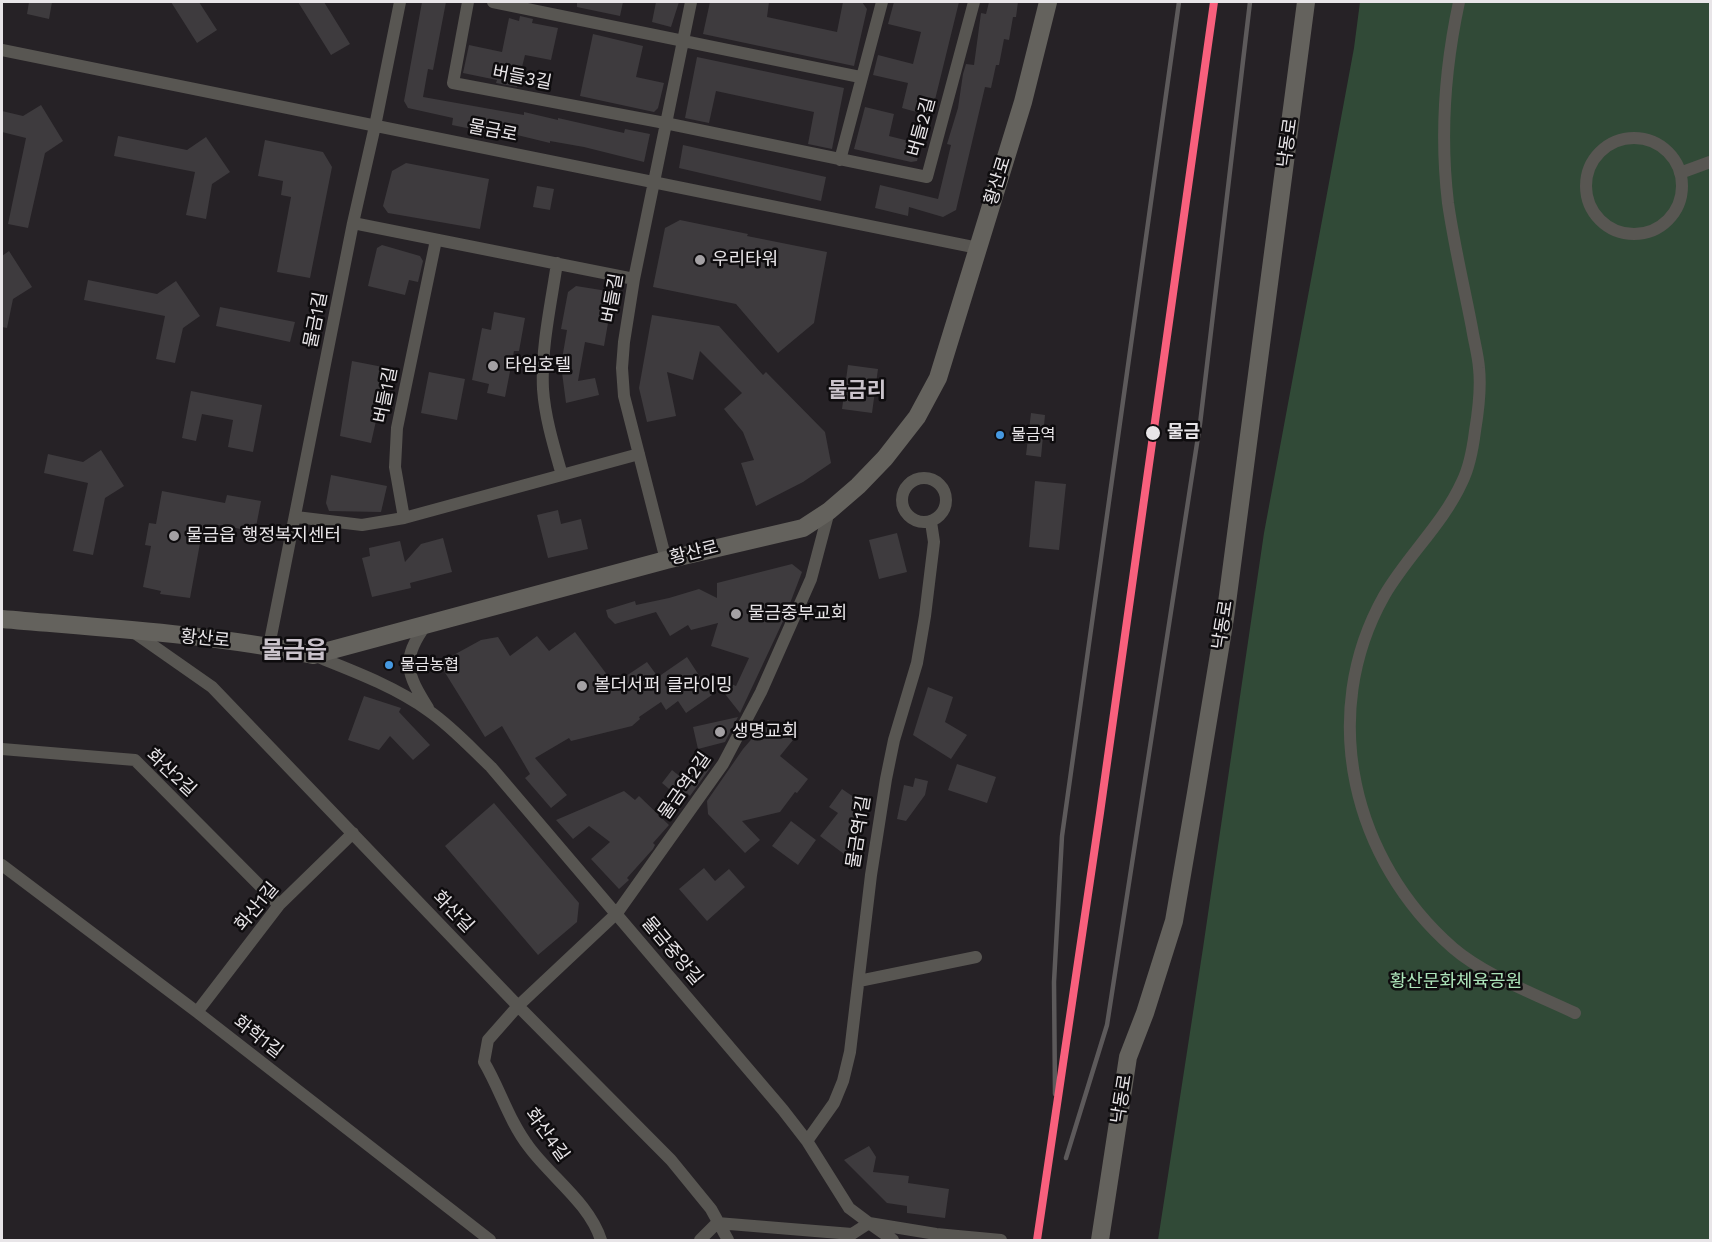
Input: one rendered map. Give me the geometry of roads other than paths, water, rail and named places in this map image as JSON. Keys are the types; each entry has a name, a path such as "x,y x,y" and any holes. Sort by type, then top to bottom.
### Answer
{"main road":[{"name":"황산로","path":"2,619 131,630 269,646 313,655 666,560 803,528 829,511 885,458 917,417 938,378 1023,102 1048,2"},
{"name":"낙동로","path":"1100,1240 1128,1057 1145,1013 1174,921 1196,793 1227,606 1306,2"}],"street":[{"name":"물금1길","path":"269,646 353,223 400,2"},
{"name":"버들3길","path":"468,2 453,83 665,123"},
{"path":"493,2 860,77"},
{"name":"버들길","path":"666,560 624,396 622,368 634,279 691,2"},
{"path":"840,160 860,77 882,2"},
{"name":"버들2길","path":"665,123 927,177 974,2"},
{"path":"1459,2 1450,45 1444,145 1448,204 1480,370 1475,432 1463,480 1435,526 1398,575 1372,621 1354,678 1350,728 1352,764 1366,825 1380,857 1397,886 1424,920 1455,950 1490,972 1575,1013"},
{"name":"물금로","path":"2,50 978,248"},
{"path":"1625,138 1637,138 1659,145 1676,162 1680,173 1682,188 1676,209 1661,226 1647,232 1628,233 1611,228 1596,215 1588,198 1587,176 1596,156 1614,142 1625,138"},
{"path":"1680,173 1710,162"},
{"path":"353,223 634,279"},
{"name":"버들1길","path":"404,518 395,467 397,428 436,240"},
{"path":"557,263 543,355 543,389 547,421 562,476"},
{"path":"296,517 362,525 404,518 639,454"},
{"name":"물금역2길","path":"488,1040 518,1006 616,913 723,764 761,692 811,579 829,511"},
{"name":"물금역1길","path":"807,1141 834,1103 843,1081 850,1052 871,875 886,779 894,740 917,663 926,616 934,542 931,522"},
{"path":"426,625 414,642 408,666 413,683 430,712"},
{"name":"화산길","path":"131,630 212,687 518,1006 670,1160 711,1209 728,1240"},
{"name":"물금중앙길","path":"313,655 362,675 408,698 430,712 491,767 807,1141 849,1208 869,1223"},
{"name":"화산2길","path":"2,748 135,760 279,905"},
{"name":"화산1길","path":"197,1012 279,905 353,833"},
{"name":"화학1길","path":"2,865 197,1012 490,1240"},
{"path":"859,981 976,957"},
{"name":"화산4길","path":"488,1040 484,1062 498,1085 514,1124 529,1148 596,1224 601,1240"},
{"path":"700,1240 717,1223 852,1234 869,1223 936,1234 1001,1240"},
{"path":"869,1223 893,1240"}],"railway":[{"path":"1055,1094 1054,982 1062,836 1179,2"},
{"path":"1066,1158 1107,1025 1200,424 1250,2"}],"place":[{"name":"우리타워","path":"700,260"},
{"name":"타임호텔","path":"493,366"},
{"name":"물금","path":"1153,433"},
{"name":"물금역","path":"1000,435"},
{"name":"물금읍 행정복지센터","path":"174,536"},
{"name":"물금중부교회","path":"736,614"},
{"name":"물금농협","path":"389,665"},
{"name":"볼더서퍼 클라이밍","path":"582,686"},
{"name":"생명교회","path":"720,732"}],"district":[{"name":"물금리","path":"857,391"},
{"name":"물금읍","path":"294,651"}],"park label":[{"name":"황산문화체육공원","path":"1456,982"}]}
